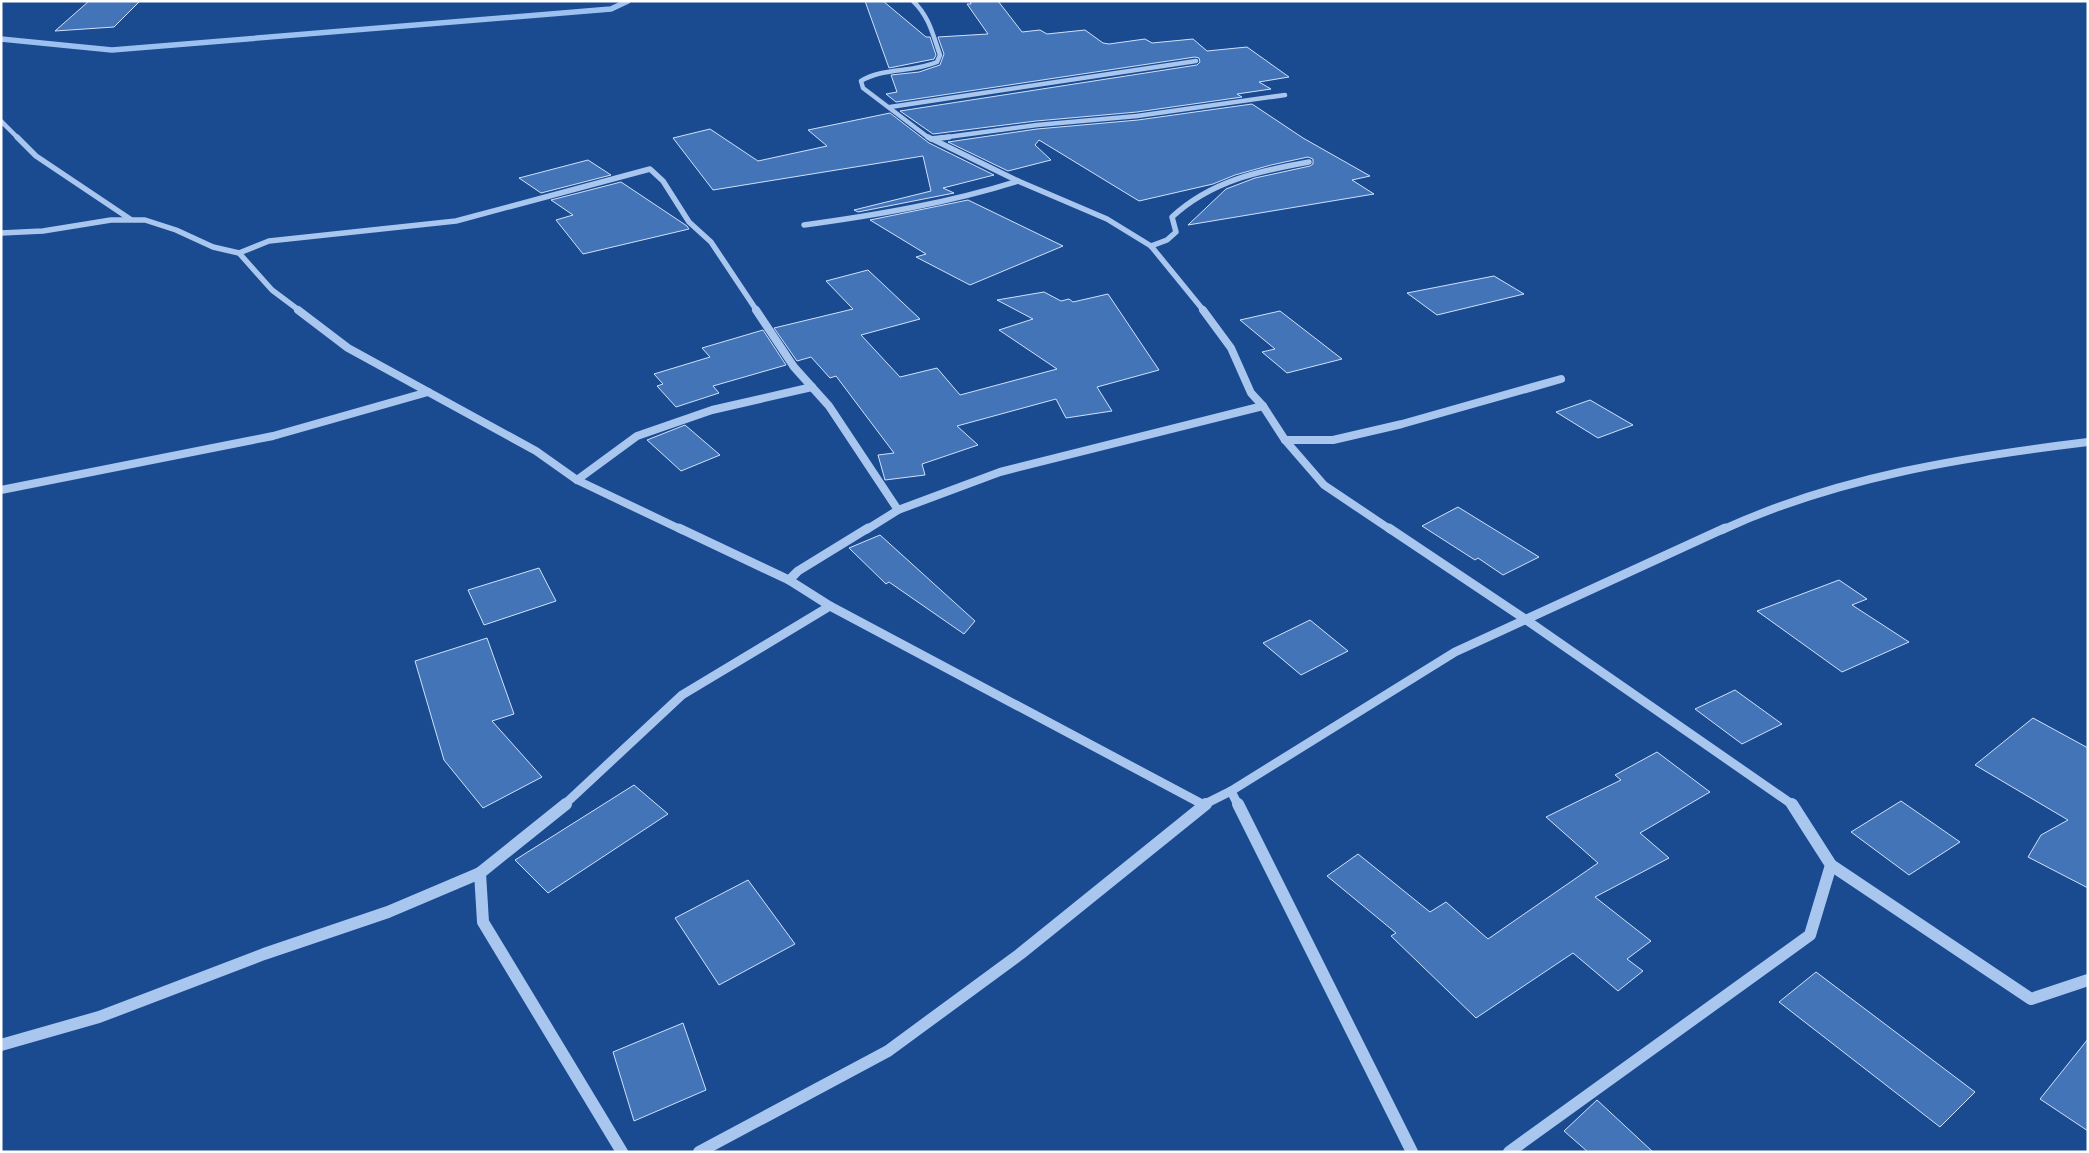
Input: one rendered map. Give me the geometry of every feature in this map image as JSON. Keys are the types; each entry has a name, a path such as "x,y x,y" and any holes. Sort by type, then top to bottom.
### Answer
{"street":[{"path":"913,1 921,8 928,19 940,55 937,62 932,65 877,73 861,81 863,88 890,106 931,139 1018,181 1107,219 1151,246 1190,292 1231,348 1251,393 1263,406 1285,440 1324,485 1525,619 1791,803 1831,865 2031,999 2088,980"},
{"path":"890,106 1196,61"},
{"path":"931,139 1037,125 1137,116 1285,95"},
{"path":"1,121 36,156 130,219"},
{"path":"1151,246 1174,236 1176,232 1172,217 1201,194 1259,170 1308,162"},
{"path":"1,233 43,231 130,219 145,220 176,230 213,247 239,253 270,241 456,221 650,170 662,181 689,222 711,242 794,367 829,406 898,510"},
{"path":"804,226 899,213 974,196 1018,181"},
{"path":"239,253 272,290 348,348 536,450 577,480 789,580 830,606 1204,805"},
{"path":"1285,440 1333,440 1402,424 1561,379"},
{"path":"577,480 637,436 712,410 812,387"},
{"path":"1,490 273,436 428,392"},
{"path":"789,580 798,571 898,510 1000,472 1263,406"},
{"path":"700,1152 888,1051 1020,954 1204,805 1231,791 1455,652 1758,513 1830,488 1917,468 2012,451 2088,442"},
{"path":"1,1045 99,1016 264,954 388,912 480,873 552,818 682,695 830,606"},
{"path":"1231,791 1412,1152"},
{"path":"1509,1152 1810,935 1831,865"},
{"path":"480,873 483,922 622,1152"}],"building":[{"path":"89,1 140,1 114,27 55,31"},
{"path":"865,1 883,1 926,37 930,37 936,55 934,59 889,68"},
{"path":"970,1 998,1 1022,32 1040,30 1047,34 1085,30 1103,43 1109,44 1145,39 1152,43 1193,39 1207,51 1247,47 1289,77 1259,82 1271,89 1237,94 1242,97 1137,112 1036,121 933,134 900,111 1197,65 1200,62 1199,58 1195,57 896,102 886,94 897,92 891,75 919,72 940,65 944,54 938,37 988,34 967,4 971,4"},
{"path":"1252,104 1303,138 1370,176 1352,180 1374,194 1188,225 1226,189 1255,178 1310,166 1313,164 1313,159 1308,157 1271,165 1235,175 1213,184 1139,201 1039,140 1035,145 1051,160 1008,171 948,142 1037,129 1138,120"},
{"path":"890,113 929,143 994,175 943,188 954,193 858,212 854,210 931,191 923,156 713,190 673,138 710,129 758,161 827,146 808,130"},
{"path":"588,160 611,175 541,193 519,178"},
{"path":"621,182 689,229 583,254 556,220 573,215 551,200"},
{"path":"968,200 1063,246 970,285 916,257 926,254 870,220"},
{"path":"868,270 920,319 861,335 900,377 937,368 960,395 1057,369 999,330 1033,319 997,300 1044,292 1061,301 1069,299 1073,302 1108,294 1159,370 1097,387 1112,411 1066,418 1056,399 957,426 978,445 922,464 925,475 885,480 878,455 894,453 836,376 830,378 811,357 797,361 774,328 853,309 826,281"},
{"path":"1494,276 1524,294 1437,315 1407,293"},
{"path":"1280,311 1342,359 1287,373 1262,352 1275,349 1240,320"},
{"path":"763,330 786,365 713,386 719,393 676,407 657,386 663,384 654,374 710,357 702,348"},
{"path":"1590,400 1633,425 1598,438 1556,412"},
{"path":"685,425 720,455 681,471 647,440"},
{"path":"1458,507 1539,557 1503,575 1478,558 1475,560 1422,526"},
{"path":"880,535 975,621 964,634 889,582 886,584 849,548"},
{"path":"539,568 556,601 484,625 468,590"},
{"path":"1839,580 1867,599 1852,605 1909,642 1842,672 1757,611"},
{"path":"1310,620 1348,651 1301,675 1263,643"},
{"path":"487,638 514,714 492,721 542,777 483,808 444,760 415,661"},
{"path":"1735,690 1782,724 1742,744 1695,709"},
{"path":"2033,718 2088,748 2088,888 2028,857 2041,835 2068,820 1975,765"},
{"path":"1657,752 1710,792 1640,833 1669,858 1595,897 1651,941 1627,959 1643,971 1618,991 1573,953 1476,1018 1391,936 1396,933 1327,876 1358,854 1430,912 1446,902 1488,939 1598,863 1546,817 1621,780 1615,775"},
{"path":"634,785 668,814 548,893 515,860"},
{"path":"1901,801 1960,842 1909,875 1851,832"},
{"path":"748,880 795,944 719,985 675,918"},
{"path":"1816,972 1975,1092 1940,1127 1779,1002"},
{"path":"683,1023 706,1090 634,1121 613,1052"},
{"path":"2088,1039 2088,1131 2040,1099"},
{"path":"1597,1100 1653,1152 1588,1152 1564,1131"}],"waterway":[{"path":"1,39 112,50 611,9 628,1"}]}
